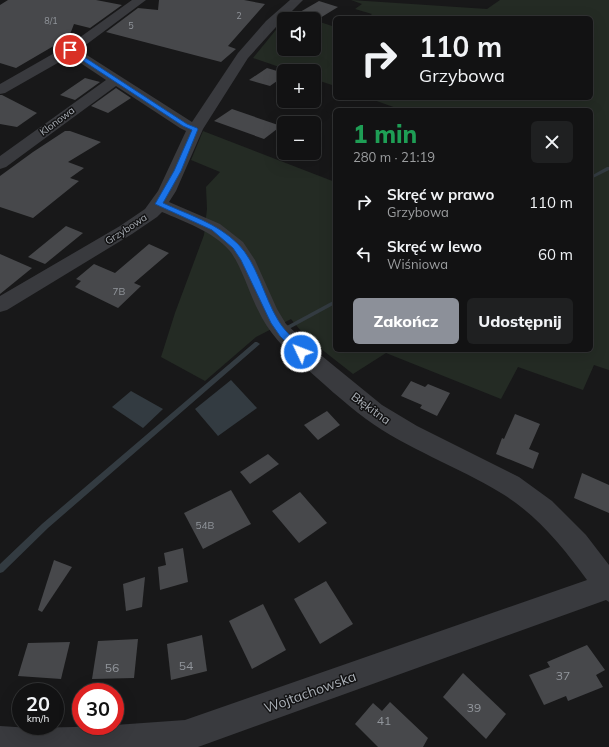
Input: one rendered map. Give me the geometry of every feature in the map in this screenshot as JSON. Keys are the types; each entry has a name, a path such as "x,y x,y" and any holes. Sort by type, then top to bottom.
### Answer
{"street":[{"path":"0,90 70,50 140,0"},
{"name":"Grzybowa","path":"0,305 126,230 155,209 177,171 195,129 243,56 271,24 297,0"},
{"path":"70,50 185,125 195,129"},
{"name":"Klonowa","path":"0,164 84,101 115,80"},
{"name":"Błękitna","path":"155,209 214,228 236,246 245,260 268,311 279,329 309,358 374,412 409,433 510,485 544,509 577,544 608,587"},
{"name":"Wojtachowska","path":"0,742 39,744 107,741 185,742 608,587"}],"shaded area":[{"path":"351,0 487,9 500,0 609,0 609,370 594,365 583,390 518,367 501,399 386,353 353,374 306,337 291,319 256,337 205,381 161,357 175,313 204,235 207,209 206,187 220,172 191,160 203,131 333,181 333,352 593,352 593,108 396,108 374,100 593,100 593,16 370,16 372,14 355,9 362,4"},
{"path":"321,22 333,26 333,85 321,81 321,64 277,64 277,66 253,58 277,29 277,56 321,56"},
{"path":"231,380 257,408 218,436 195,409"},
{"path":"131,391 163,409 143,428 112,407"}],"building":[{"path":"8,0 96,0 122,5 90,28 74,24 69,37 16,68 0,63 0,5"},
{"path":"159,0 244,0 265,4 228,46 236,49 221,62 106,32 138,8 158,10"},
{"path":"319,1 338,7 321,17 321,12 300,12"},
{"path":"267,68 277,71 277,81 270,86 249,80"},
{"path":"85,78 100,82 75,100 60,95"},
{"path":"116,88 131,98 108,113 91,106"},
{"path":"0,95 37,113 17,127 0,124"},
{"path":"232,109 277,125 277,129 264,139 214,121"},
{"path":"65,131 70,131 101,142 68,162 84,168 70,178 79,181 33,218 0,207 0,176"},
{"path":"66,226 83,233 45,264 28,257"},
{"path":"149,244 169,253 134,283 141,286 118,308 75,287 81,281 76,279 94,264 115,273"},
{"path":"0,254 32,268 0,294"},
{"path":"411,381 425,387 428,384 450,393 437,416 420,408 422,405 401,396"},
{"path":"327,411 340,425 318,440 304,425"},
{"path":"515,414 540,424 529,449 539,453 533,469 496,454 502,438 504,439"},
{"path":"268,454 279,464 250,484 240,472"},
{"path":"582,473 609,485 609,513 574,498"},
{"path":"231,490 251,524 203,549 184,513"},
{"path":"300,492 327,523 299,543 272,511"},
{"path":"183,548 188,582 160,590 158,567 166,565 164,553"},
{"path":"54,560 72,567 42,612 38,610"},
{"path":"145,577 142,607 126,611 123,584"},
{"path":"326,581 353,624 320,644 294,599"},
{"path":"263,604 286,650 252,669 229,621"},
{"path":"202,635 207,671 171,680 167,644"},
{"path":"138,639 134,678 92,679 98,641"},
{"path":"70,642 61,679 18,676 28,643"},
{"path":"587,645 605,670 596,675 603,687 568,701 566,696 544,705 529,675 550,667 547,662"},
{"path":"463,673 506,714 486,739 443,697"},
{"path":"390,702 428,738 423,747 378,747 355,724 373,703 382,711"}],"waterway":[{"path":"593,177 609,168"},
{"path":"287,328 333,303"},
{"path":"0,569 45,526 257,344"}],"route":[{"path":"70,50 185,125 195,129 167,192 159,204 214,228 236,246 245,260 274,321 283,334 301,352"}]}
